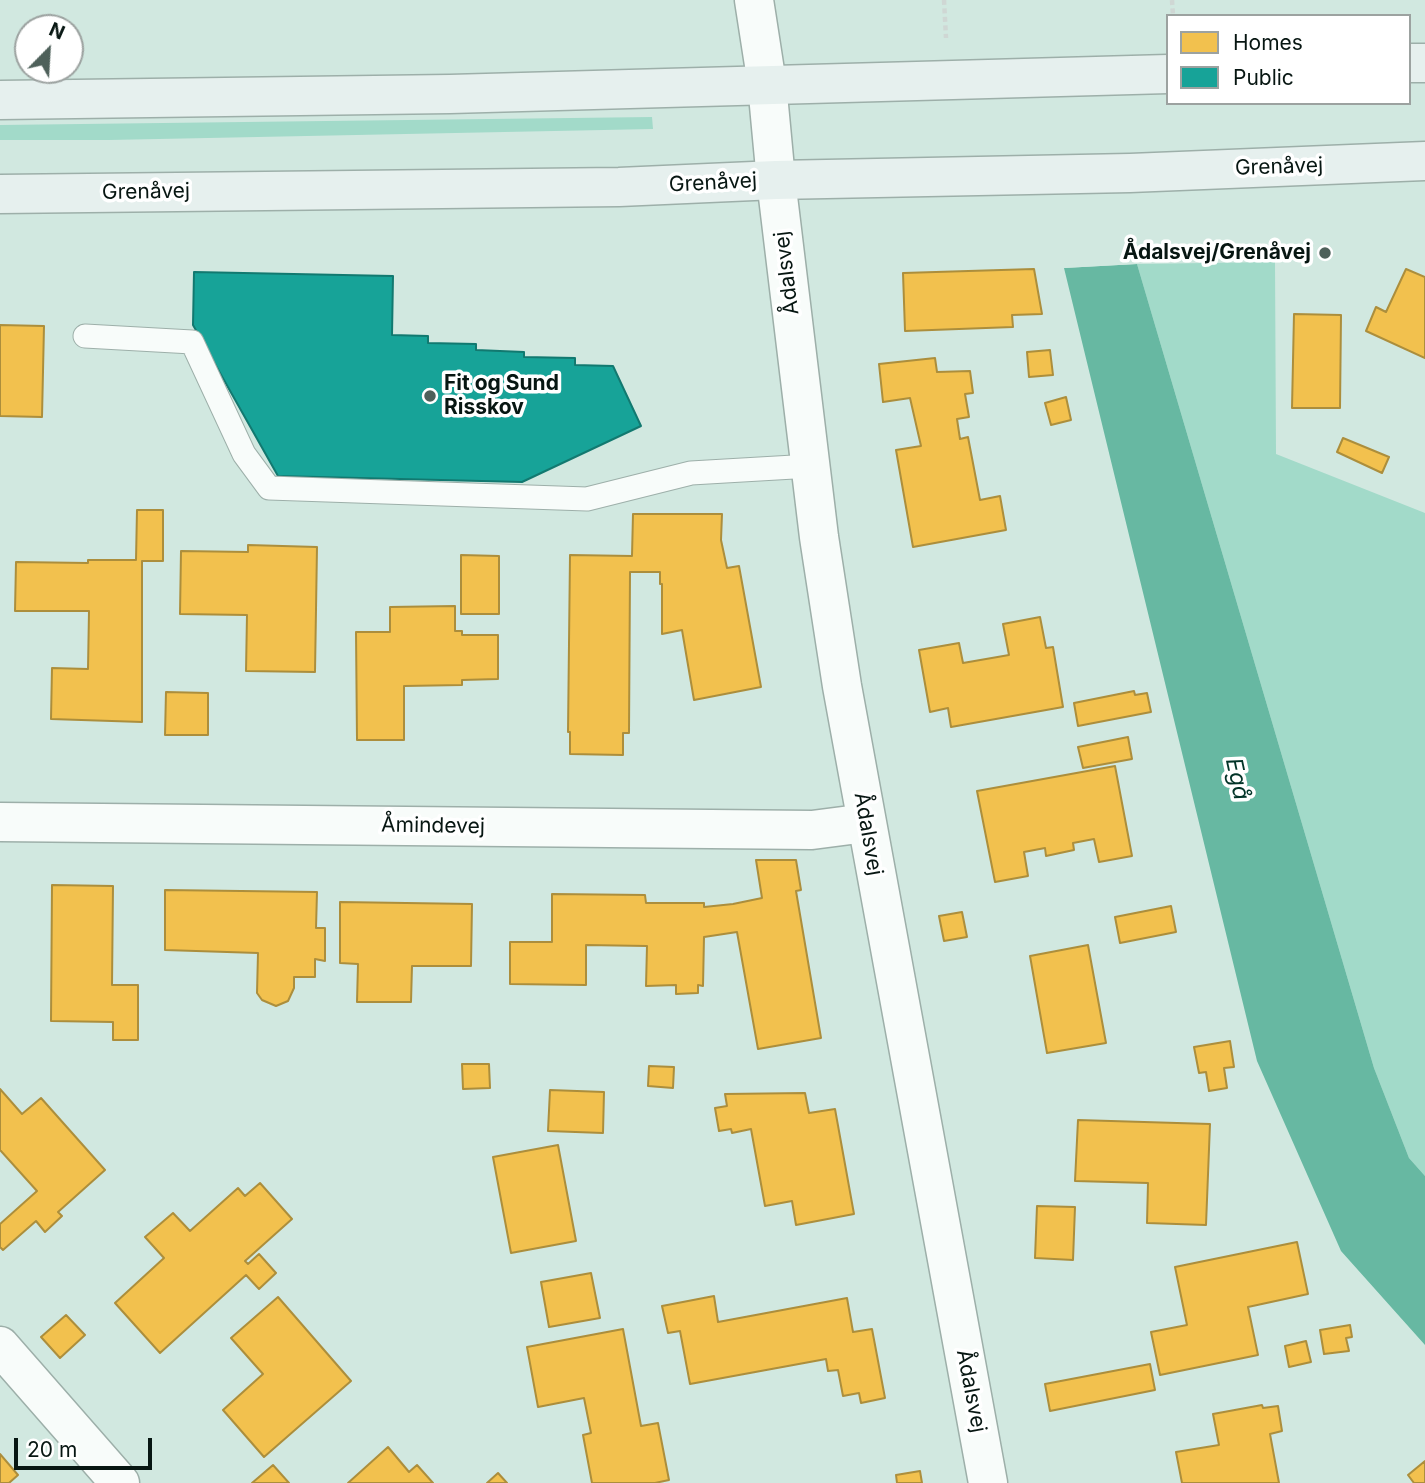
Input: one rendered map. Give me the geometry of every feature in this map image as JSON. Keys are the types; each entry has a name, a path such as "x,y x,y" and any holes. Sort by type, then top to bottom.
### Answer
{"main road":[{"path":"0,100 450,94 1166,74"},
{"name":"Grenåvej","path":"0,194 620,187 776,180 1130,173 1425,161"}],"street":[{"name":"Ådalsvej","path":"754,0 767,84 776,180 831,618 866,823 988,1483"},
{"name":"Åmindevej","path":"0,821 812,830 866,823"},
{"path":"0,1346 120,1483"}],"lane":[{"path":"85,336 192,342 244,454 269,488 587,499 691,473 811,466"}],"shaded area":[{"path":"652,117 653,129 0,140 0,125"},
{"path":"1275,262 1276,454 1425,513 1425,1176 1409,1158 1374,1068 1137,264"}],"water":[{"name":"Egå","path":"1137,264 1374,1068 1409,1158 1425,1176 1425,1345 1341,1251 1257,1061 1064,268"}],"pier":[{"path":"1137,260 1137,264 1064,268 1063,265"}],"building: Homes":[{"path":"1034,269 1042,314 1012,315 1013,327 905,331 903,273"},
{"path":"1406,269 1425,277 1425,358 1366,331 1376,307 1386,312"},
{"path":"1294,314 1341,315 1340,408 1292,408"},
{"path":"0,325 44,326 42,417 0,416"},
{"path":"1050,350 1053,375 1029,377 1027,352"},
{"path":"935,358 937,372 970,371 973,393 965,394 969,417 957,419 960,439 968,437 980,500 1000,496 1006,530 913,547 896,450 921,446 910,398 883,402 879,364"},
{"path":"1066,397 1071,420 1051,425 1045,403"},
{"path":"1343,438 1389,457 1382,473 1337,452"},
{"path":"137,510 163,510 163,561 142,561 142,722 51,719 52,668 88,669 89,611 15,611 16,562 88,563 88,560 136,560"},
{"path":"633,514 722,514 721,540 727,568 739,566 761,687 694,700 682,630 662,634 660,572 630,572 629,733 623,733 623,755 570,754 570,555 632,556"},
{"path":"248,545 317,547 315,672 246,671 247,615 180,614 181,551 248,552"},
{"path":"461,555 499,556 499,614 461,614"},
{"path":"455,606 455,631 462,631 462,635 498,635 498,679 462,680 462,685 404,686 404,740 357,740 356,632 390,632 390,607"},
{"path":"1040,617 1046,648 1053,647 1063,707 951,727 948,708 930,712 919,650 959,643 963,663 1009,655 1003,624"},
{"path":"1134,691 1135,695 1147,693 1151,712 1078,726 1074,703"},
{"path":"166,692 208,693 208,735 165,735"},
{"path":"1128,737 1132,759 1083,768 1078,747"},
{"path":"1115,766 1132,856 1099,862 1094,839 1073,843 1074,850 1046,856 1045,848 1024,852 1028,876 995,882 977,791"},
{"path":"756,860 796,860 801,890 796,891 821,1038 758,1049 737,932 704,937 703,986 698,985 698,993 676,994 676,985 646,986 647,946 586,945 586,985 510,984 510,942 552,942 552,894 645,895 646,903 704,903 704,907 733,904 762,898"},
{"path":"52,885 113,886 112,985 138,985 138,1040 113,1040 113,1022 51,1021"},
{"path":"165,890 317,892 316,928 325,928 325,961 315,959 315,977 294,977 294,988 288,1001 276,1006 262,1000 257,993 258,953 165,950"},
{"path":"340,902 472,904 471,966 412,966 411,1002 357,1002 358,964 340,963"},
{"path":"1171,906 1176,932 1120,943 1115,917"},
{"path":"962,912 967,937 944,941 939,916"},
{"path":"1088,945 1106,1043 1047,1053 1030,956"},
{"path":"1230,1041 1234,1067 1224,1068 1227,1088 1209,1091 1206,1072 1199,1073 1194,1047"},
{"path":"462,1064 489,1064 490,1088 463,1089"},
{"path":"649,1066 674,1067 673,1088 648,1086"},
{"path":"0,1089 22,1114 41,1098 105,1170 58,1212 62,1216 45,1232 36,1221 3,1250 0,1247 0,1224 37,1191 0,1150"},
{"path":"550,1090 604,1092 603,1133 548,1131"},
{"path":"805,1093 809,1113 835,1109 854,1214 796,1225 792,1201 765,1206 751,1129 732,1133 731,1129 719,1131 715,1108 727,1106 725,1094"},
{"path":"1078,1120 1210,1124 1206,1225 1147,1223 1148,1183 1075,1181"},
{"path":"558,1145 576,1241 511,1253 493,1157"},
{"path":"260,1183 292,1219 245,1261 248,1264 259,1254 276,1273 259,1289 246,1275 160,1353 115,1303 164,1258 145,1237 173,1213 190,1231 238,1188 245,1196"},
{"path":"1037,1206 1075,1207 1073,1260 1035,1258"},
{"path":"1297,1242 1308,1294 1248,1307 1258,1355 1160,1375 1151,1332 1187,1325 1175,1267"},
{"path":"591,1273 600,1318 549,1327 541,1282"},
{"path":"714,1296 718,1322 847,1298 853,1332 872,1329 885,1398 861,1403 859,1393 843,1396 838,1370 828,1371 826,1359 690,1384 680,1331 668,1333 662,1306"},
{"path":"278,1297 351,1381 264,1457 223,1410 263,1374 231,1338"},
{"path":"66,1315 85,1335 60,1358 41,1337"},
{"path":"1350,1325 1352,1337 1346,1338 1349,1351 1324,1354 1320,1330"},
{"path":"623,1329 641,1426 658,1423 669,1480 655,1483 592,1483 583,1435 591,1433 584,1398 538,1407 527,1347"},
{"path":"1306,1341 1311,1362 1289,1367 1285,1346"},
{"path":"1150,1364 1155,1390 1050,1411 1045,1384"},
{"path":"1262,1405 1263,1408 1278,1406 1282,1431 1270,1434 1279,1483 1182,1483 1176,1452 1219,1445 1213,1414"},
{"path":"388,1447 409,1472 417,1465 433,1483 348,1483"},
{"path":"0,1454 18,1475 9,1483 0,1483"},
{"path":"1425,1461 1425,1483 1414,1483 1408,1475"},
{"path":"273,1465 289,1483 252,1483"},
{"path":"920,1471 922,1483 897,1483 896,1475"},
{"path":"498,1473 507,1483 487,1483"}],"building: Public":[{"name":"Fit og Sund Risskov","path":"194,272 393,276 392,335 428,336 428,343 476,344 476,350 524,352 524,357 575,358 575,365 613,366 641,426 522,482 278,476 193,325"}],"place":[{"name":"Ådalsvej/Grenåvej","path":"1325,253"},
{"name":"Fit og Sund Risskov","path":"430,396"}]}
